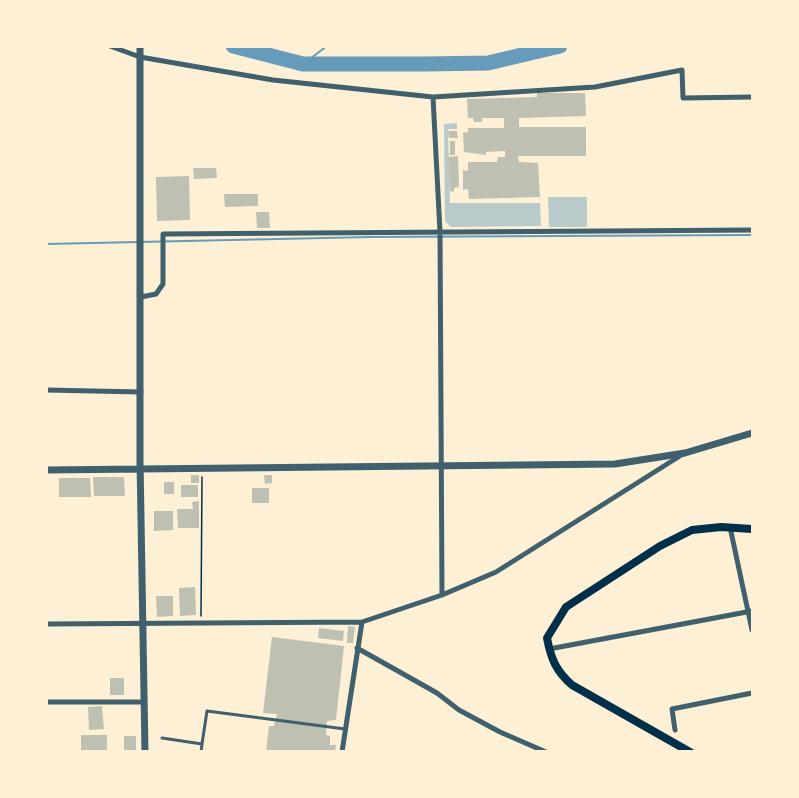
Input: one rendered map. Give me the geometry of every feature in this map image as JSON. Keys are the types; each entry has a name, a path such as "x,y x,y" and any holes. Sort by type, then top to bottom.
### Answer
{"main road":[{"path":"690,752 572,685 558,673 547,638 566,607 660,546 692,530 730,527 753,529"}],"street":[{"path":"110,46 273,80 433,97 595,87 682,70 683,98 753,96"},
{"path":"140,52 141,469 145,752"},
{"path":"433,97 440,232 442,595"},
{"path":"141,297 156,294 163,284 163,234 753,230"},
{"path":"46,390 141,392"},
{"path":"46,470 615,464 685,453 753,433"},
{"path":"46,624 362,622 442,595 495,572 685,453"},
{"path":"730,527 751,612 753,630"},
{"path":"549,649 751,612"},
{"path":"342,752 362,622"},
{"path":"357,648 437,693 459,710 546,752"},
{"path":"675,730 672,709 753,693"},
{"path":"46,702 144,702"}],"lane":[{"path":"201,752 207,711 346,729"},
{"path":"162,738 202,744"}],"path":[{"path":"201,623 202,469"}],"shaded area":[{"path":"457,123 457,129 448,129 450,203 540,203 541,226 451,227 445,221 444,124"},
{"path":"548,197 587,197 587,227 549,227"}],"building":[{"path":"537,93 585,93 586,116 519,118 519,127 586,127 586,156 518,156 519,162 538,163 540,197 469,199 468,189 463,190 463,170 468,171 468,162 497,162 498,157 505,157 505,151 486,152 486,155 464,152 463,133 468,132 468,128 504,128 504,118 482,118 482,122 474,122 473,118 468,118 467,99 537,97"},
{"path":"448,131 457,131 458,138 449,138"},
{"path":"450,141 455,141 455,155 450,155"},
{"path":"458,156 459,187 454,188 454,192 450,191 448,157"},
{"path":"193,168 216,168 217,178 194,179"},
{"path":"189,176 190,220 157,221 156,177"},
{"path":"224,194 258,194 258,206 225,207"},
{"path":"256,212 269,212 270,228 257,228"},
{"path":"191,475 199,475 199,483 191,483"},
{"path":"264,475 272,475 272,483 265,484"},
{"path":"93,477 124,477 125,496 94,496"},
{"path":"59,478 90,478 91,497 59,497"},
{"path":"164,482 174,482 174,494 164,494"},
{"path":"181,485 198,485 198,497 181,497"},
{"path":"252,488 269,488 269,503 252,503"},
{"path":"199,501 199,528 178,528 177,509 193,509 192,502"},
{"path":"154,511 173,511 173,530 154,531"},
{"path":"195,587 196,615 180,616 179,588"},
{"path":"156,596 173,596 173,616 157,617"},
{"path":"348,626 355,627 353,643 347,643"},
{"path":"319,628 344,631 343,641 318,638"},
{"path":"272,637 344,646 336,720 327,721 326,735 330,736 330,745 336,745 335,752 266,752 269,726 274,726 277,714 263,713"},
{"path":"110,678 124,678 124,695 110,695"},
{"path":"102,706 104,729 89,730 88,707"},
{"path":"81,735 107,735 107,752 81,752"},
{"path":"124,736 136,736 136,752 124,751"}],"waterway":[{"path":"233,46 303,64 488,63 560,46"},
{"path":"303,64 327,46"},
{"path":"46,244 370,237 752,235"}]}
